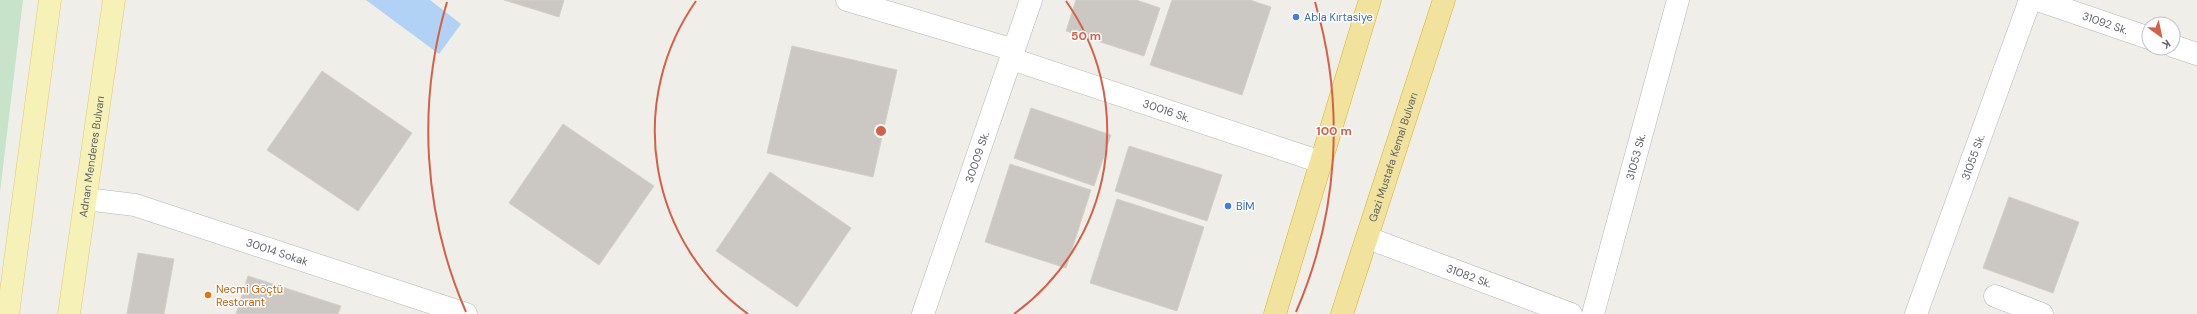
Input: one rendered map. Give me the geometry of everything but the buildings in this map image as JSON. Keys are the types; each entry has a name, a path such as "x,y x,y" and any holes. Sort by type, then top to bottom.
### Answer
{"highway":[{"path":"1275,314 1370,0"},
{"name":"Gazi Mustafa Kemal Bulvarı","path":"1342,314 1368,238 1444,0"}],"main road":[{"path":"8,314 50,0"},
{"name":"Adnan Menderes Bulvarı","path":"69,314 114,0"}],"street":[{"name":"30016 Sk.","path":"847,0 1013,54 1321,162"},
{"name":"30009 Sk.","path":"923,314 1013,54 1030,0"},
{"name":"31053 Sk.","path":"1593,314 1678,0"},
{"name":"31055 Sk.","path":"1916,314 2030,0"},
{"name":"31092 Sk.","path":"2038,0 2141,35"},
{"path":"2181,49 2197,54"},
{"name":"30014 Sokak","path":"86,199 135,205 466,314"},
{"name":"31082 Sk.","path":"1368,238 1571,314"},
{"path":"1995,296 2042,314"}],"green space":[{"path":"0,0 23,0 0,192"}],"water":[{"path":"366,0 430,0 461,24 439,54"}],"place":[{"name":"Abla Kırtasiye","path":"1296,17"},
{"name":"BİM","path":"1228,206"},
{"name":"Necmi Göçtü Restorant","path":"208,295"}]}
